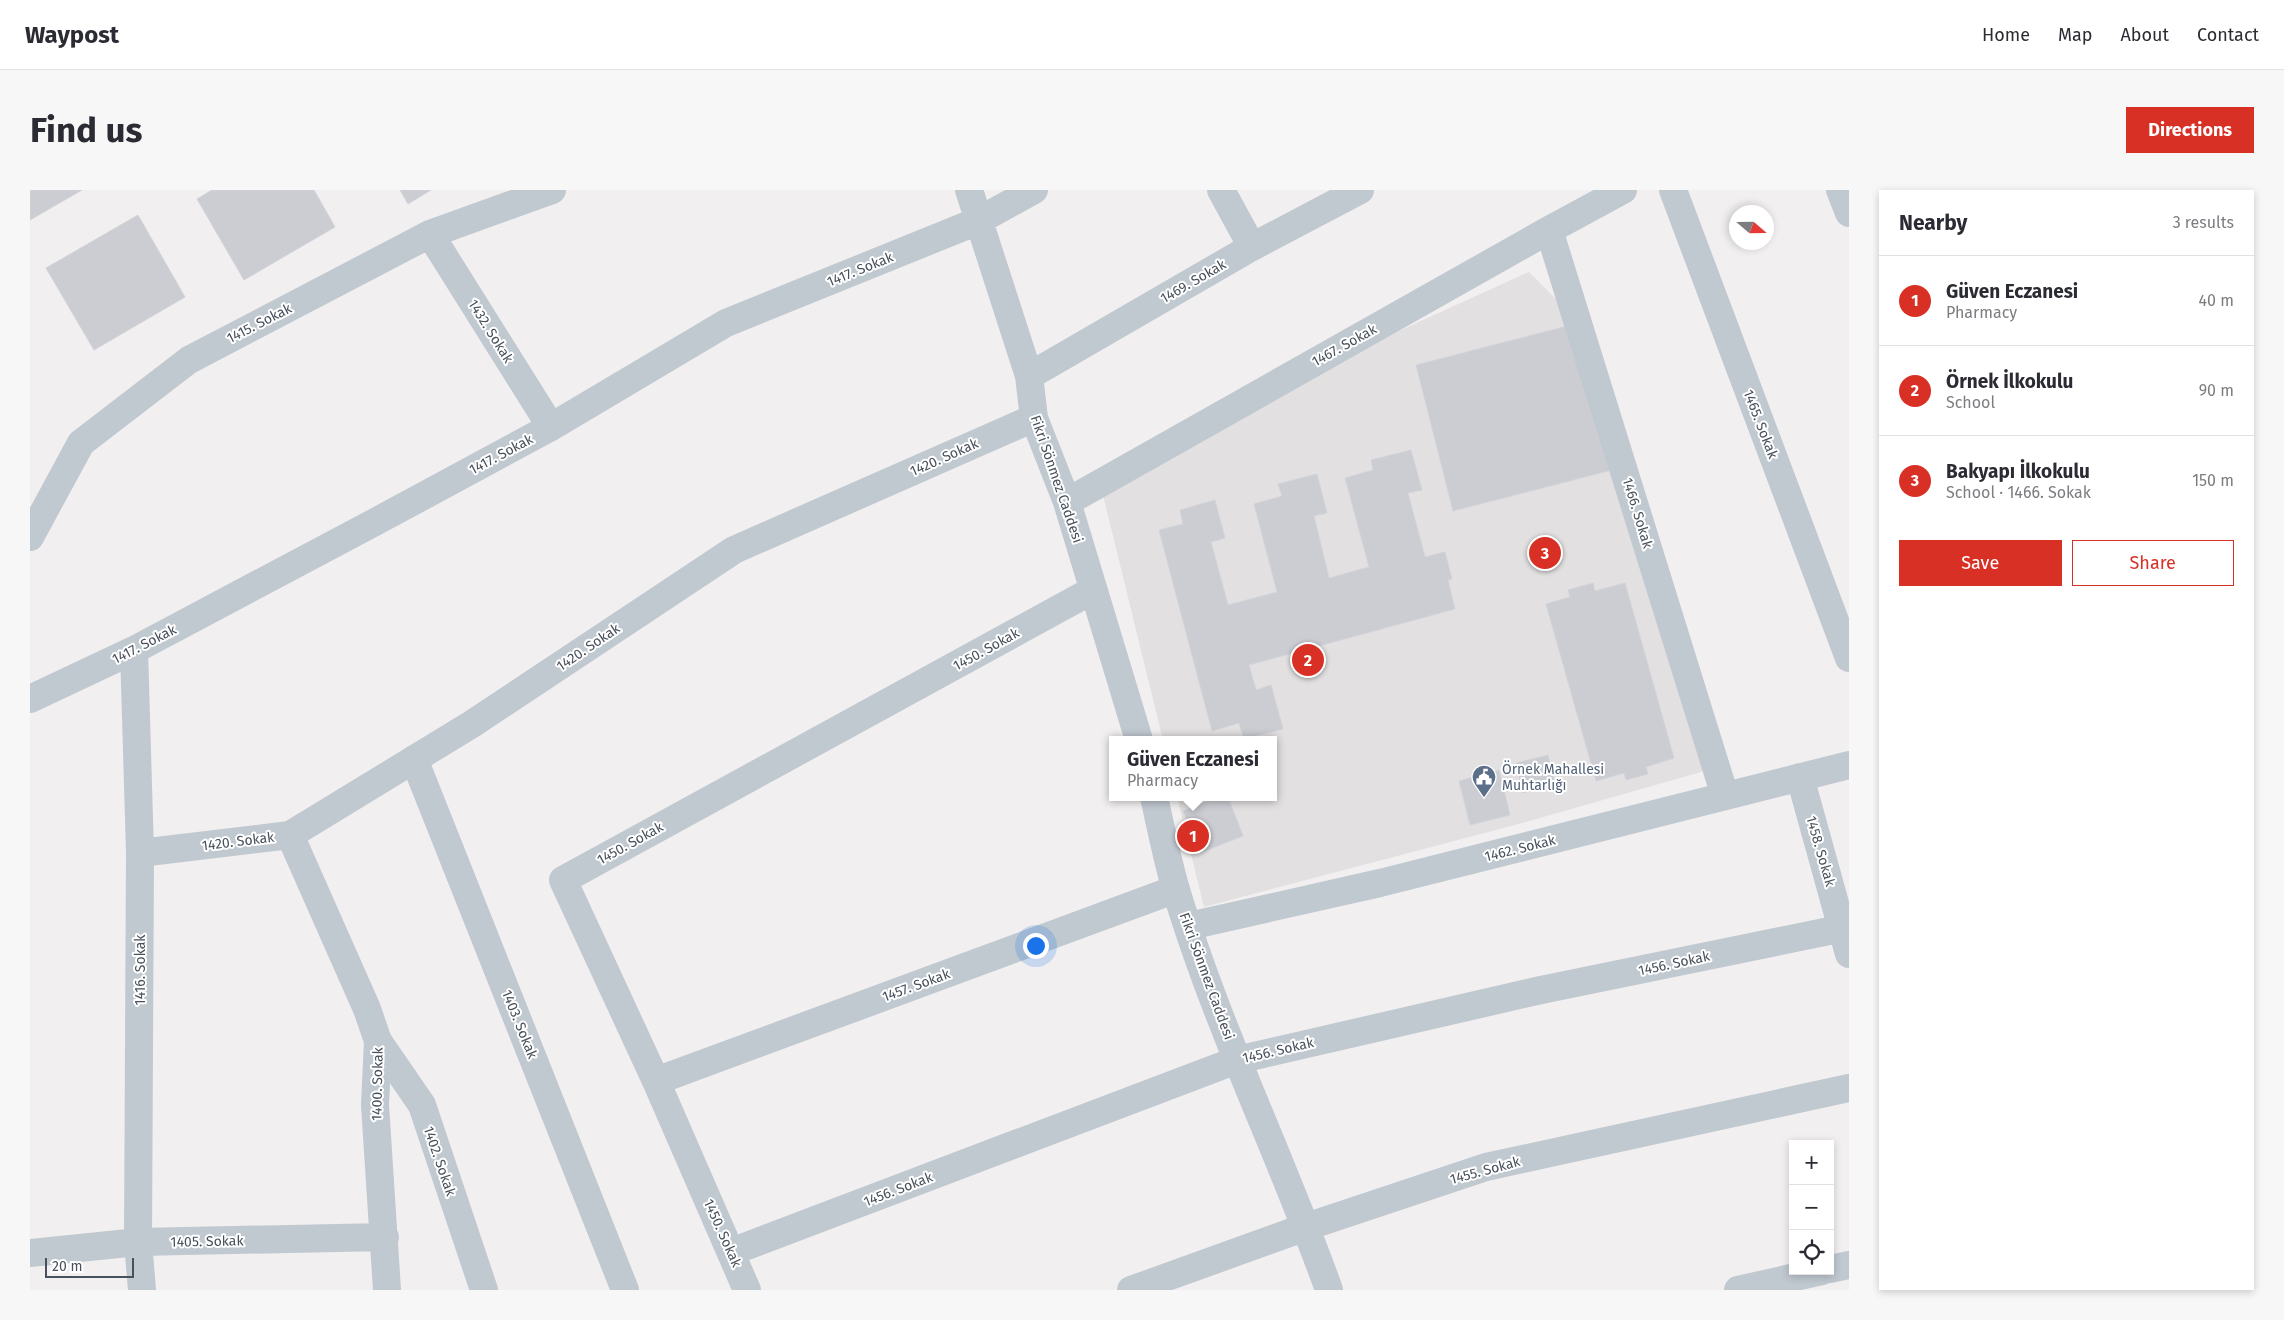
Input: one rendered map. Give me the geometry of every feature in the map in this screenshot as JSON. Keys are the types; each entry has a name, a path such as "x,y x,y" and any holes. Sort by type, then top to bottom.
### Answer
{"street":[{"name":"1415. Sokak","path":"30,537 81,443 189,360 430,234 552,190"},
{"name":"Fikri Sönmez Caddesi","path":"969,190 1029,376 1034,418 1067,502 1137,736"},
{"name":"1417. Sokak","path":"30,699 134,650 551,427 726,324 978,221 1034,190"},
{"path":"1221,190 1252,247"},
{"name":"1469. Sokak","path":"1029,376 1252,247 1360,190"},
{"name":"1467. Sokak","path":"1067,502 1623,190"},
{"name":"1465. Sokak","path":"1673,190 1849,658"},
{"path":"1840,190 1849,213"},
{"name":"1466. Sokak","path":"1549,230 1725,796"},
{"name":"1432. Sokak","path":"430,234 551,427"},
{"name":"1420. Sokak","path":"140,853 290,835 472,724 734,550 1034,418"},
{"name":"1450. Sokak","path":"748,1290 656,1081 563,880 1093,590"},
{"name":"1416. Sokak","path":"134,650 140,853 138,1242 142,1290"},
{"name":"1403. Sokak","path":"414,759 625,1290"},
{"name":"1462. Sokak","path":"1189,926 1380,883 1849,765"},
{"name":"1458. Sokak","path":"1800,777 1847,936"},
{"name":"Fikri Sönmez Caddesi","path":"1155,801 1176,889 1189,926 1237,1060 1306,1227 1329,1290"},
{"name":"1400. Sokak","path":"290,835 367,1009 378,1040 374,1105 385,1237 387,1290"},
{"name":"1457. Sokak","path":"656,1081 1176,889"},
{"name":"1456. Sokak","path":"731,1252 1237,1060 1541,990 1847,936"},
{"name":"1402. Sokak","path":"378,1040 422,1106 484,1290"},
{"name":"1455. Sokak","path":"1131,1290 1306,1227 1486,1167 1849,1088"},
{"name":"1405. Sokak","path":"30,1252 138,1242 385,1237"},
{"path":"1834,1269 1849,1265"},
{"path":"1738,1290 1804,1275"}],"shaded area":[{"path":"1529,272 1575,318 1708,770 1515,825 1204,907 1178,801 1277,801 1277,736 1162,736 1103,495 1390,335"}],"building":[{"path":"30,190 82,190 30,220"},
{"path":"212,190 314,190 335,227 244,280 197,199"},
{"path":"400,190 431,190 408,204"},
{"path":"138,215 185,297 94,350 46,268"},
{"path":"1575,324 1612,470 1453,511 1416,365"},
{"path":"1411,450 1422,490 1408,493 1425,557 1445,552 1452,579 1448,580 1455,609 1249,665 1256,690 1271,685 1283,729 1256,736 1243,736 1239,723 1212,731 1159,530 1183,524 1180,510 1215,500 1225,538 1211,542 1228,605 1277,592 1254,504 1282,496 1278,484 1317,474 1327,513 1314,516 1329,578 1369,567 1345,478 1373,470 1371,460"},
{"path":"1593,583 1595,591 1625,583 1674,758 1646,767 1648,774 1626,780 1624,773 1596,781 1546,604 1570,597 1568,590"},
{"path":"1548,755 1555,784 1523,793 1516,763"},
{"name":"Örnek Mahallesi Muhtarlığı","path":"1499,770 1510,815 1470,825 1459,781"},
{"path":"1208,801 1230,801 1243,836 1200,853 1183,811"}],"place":[{"name":"Bakyapı İlkokulu","path":"1545,553"},
{"name":"Örnek İlkokulu","path":"1308,660"},
{"name":"Örnek Mahallesi Muhtarlığı","path":"1484,798"},
{"name":"Güven Eczanesi","path":"1193,836"}]}
